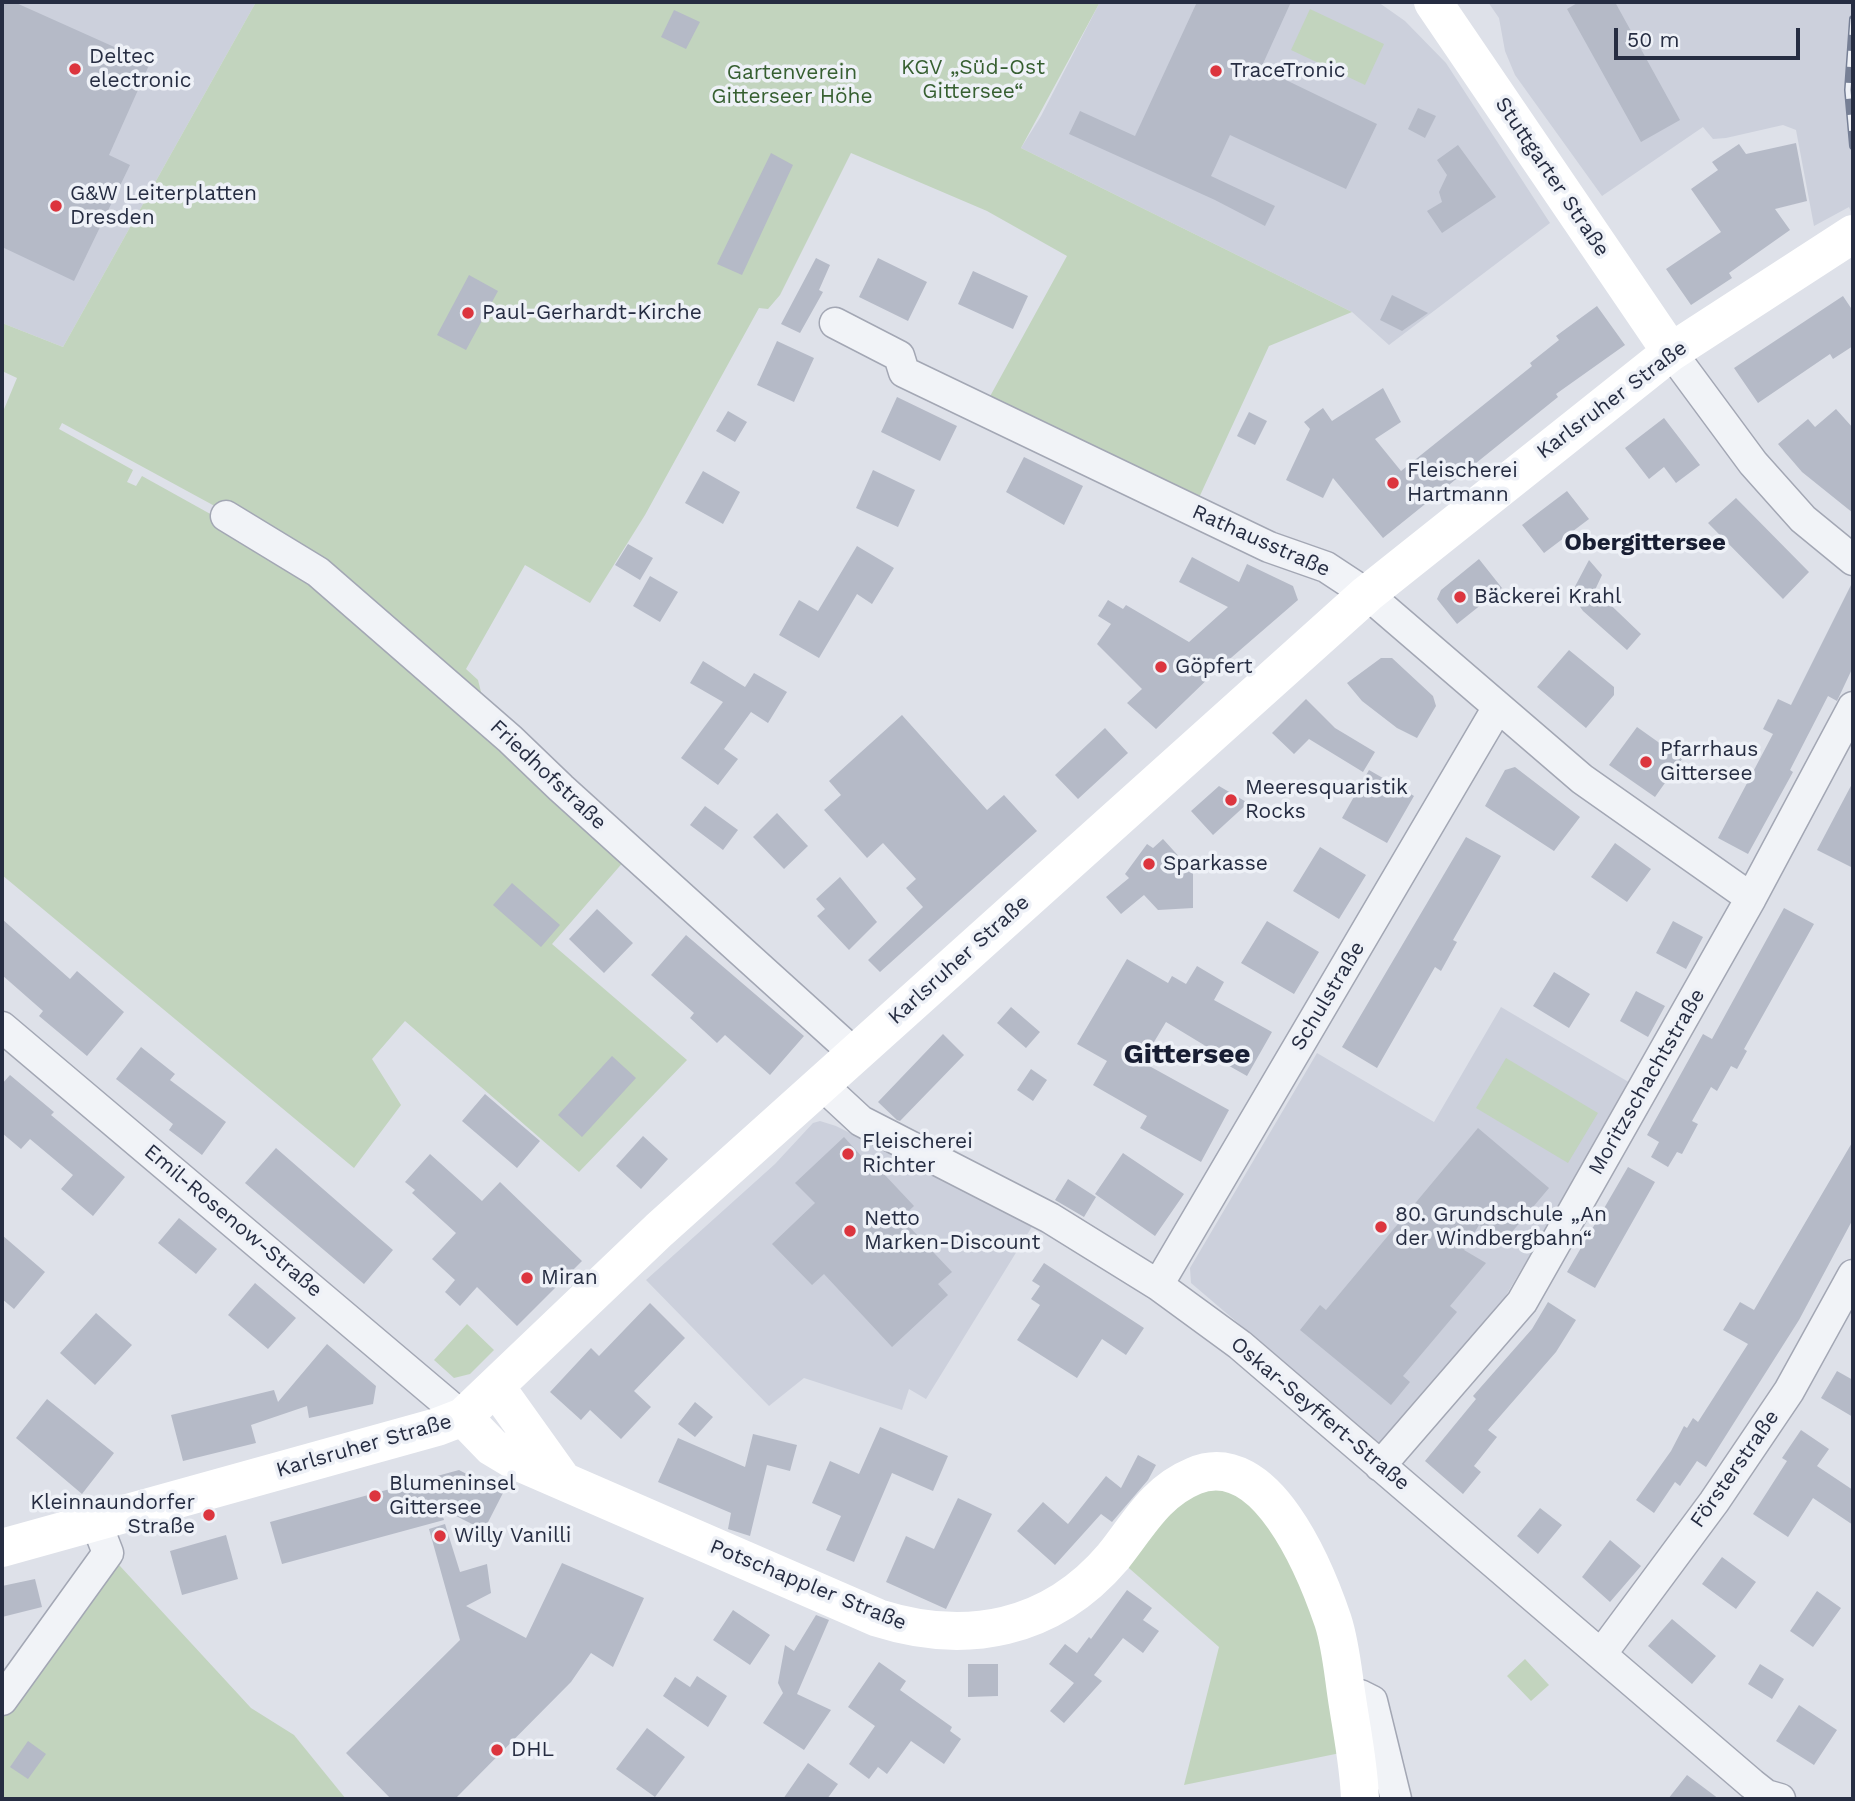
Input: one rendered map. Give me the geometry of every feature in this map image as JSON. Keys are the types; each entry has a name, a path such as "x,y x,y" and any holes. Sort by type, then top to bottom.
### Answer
{"street":[{"name":"Stuttgarter Straße","path":"1433,2 1671,352"},
{"name":"Karlsruher Straße","path":"2,1548 426,1430 463,1417 659,1230 1367,594 1671,352 1853,234"},
{"name":"Rathausstraße","path":"835,323 899,356 904,372 1269,547 1326,567 1367,594 1582,779 1751,898"},
{"path":"1671,352 1761,473 1803,519 1853,560"},
{"name":"Friedhofstraße","path":"226,516 318,572 510,739 855,1054"},
{"name":"Schulstraße","path":"1158,1284 1498,708"},
{"name":"Moritzschachtstraße","path":"1380,1466 1522,1302 1751,898 1853,708"},
{"name":"Emil-Rosenow-Straße","path":"2,1027 463,1417"},
{"name":"Oskar-Seyffert-Straße","path":"821,1084 861,1121 1050,1218 1158,1284 1240,1345 1752,1784 1766,1795 1780,1799"},
{"name":"Försterstraße","path":"1602,1653 1714,1502 1789,1391 1853,1275"},
{"path":"496,1387 561,1478"},
{"name":"Potschappler Straße","path":"463,1417 501,1452 878,1618 923,1630 961,1633 1026,1620 1063,1601 1097,1575 1164,1493 1198,1474 1228,1473 1244,1477 1266,1495 1287,1522 1306,1557 1334,1623 1360,1799"},
{"path":"2,1700 108,1553 96,1521"},
{"path":"1347,1698 1360,1695 1372,1701 1396,1799"}],"shaded area":[{"path":"2,2 256,2 63,347 2,323"},
{"path":"1100,2 1378,2 1405,21 1446,63 1550,223 1389,345 1352,312 1021,148 1041,116"},
{"path":"1488,2 1853,2 1853,216 1849,207 1814,226 1796,130 1783,125 1713,139 1703,127 1602,196 1515,75 1505,51 1499,18"},
{"name":"80. Grundschule „An der Windbergbahn“","path":"1501,1007 1632,1084 1505,1297 1380,1444 1191,1283 1190,1268 1317,1053 1434,1122"},
{"path":"820,1121 836,1126 1033,1225 926,1399 909,1389 902,1410 804,1378 769,1406 646,1280 775,1164 813,1123"}],"green space":[{"path":"256,2 1100,2 1021,148 1352,312 1269,346 1197,502 988,400 1067,256 987,211 851,153 780,295 768,309 759,308 645,515 590,603 525,565 466,669 478,680 482,696 632,852 552,944 687,1060 579,1172 405,1021 372,1059 401,1105 354,1168 2,875 2,414 17,378 2,371 2,323 63,347","holes":["62,423 222,510 223,521 142,476 136,486 127,482 133,470 59,429"]},
{"path":"1310,9 1384,44 1365,85 1291,50"},
{"path":"1506,1058 1598,1113 1568,1163 1476,1108"},
{"path":"467,1324 494,1350 470,1374 454,1378 434,1360"},
{"path":"1198,1474 1287,1522 1355,1750 1184,1785 1219,1647 1114,1555"},
{"path":"108,1553 251,1708 294,1735 346,1799 2,1799 2,1700"},
{"path":"1525,1659 1549,1685 1531,1701 1507,1676"}],"building":[{"path":"2,2 14,2 150,63 109,155 130,165 74,281 2,247"},
{"path":"1197,2 1291,2 1261,68 1377,124 1346,189 1230,135 1211,176 1275,206 1265,226 1215,200 1069,134 1080,111 1135,136"},
{"path":"1579,2 1615,2 1680,120 1641,142 1567,9"},
{"path":"674,10 700,22 686,49 661,37"},
{"path":"1418,108 1436,116 1425,138 1408,129"},
{"path":"1796,143 1807,201 1775,209 1790,230 1729,273 1732,278 1691,305 1666,269 1721,232 1691,189 1718,170 1712,162 1739,144 1746,154"},
{"path":"1458,145 1496,197 1442,233 1427,211 1442,202 1439,192 1447,175 1437,160"},
{"path":"771,153 793,165 742,275 717,264"},
{"path":"816,258 830,265 819,290 823,292 800,333 781,324"},
{"path":"878,258 927,282 908,321 859,297"},
{"path":"973,271 1028,296 1013,329 958,304"},
{"name":"Paul-Gerhardt-Kirche","path":"469,275 498,291 466,350 437,335"},
{"path":"1392,295 1428,313 1402,331 1380,320"},
{"path":"1843,296 1853,311 1853,346 1833,359 1830,354 1758,403 1734,368"},
{"path":"1597,306 1625,345 1556,394 1558,397 1383,538 1333,478 1323,498 1286,480 1310,429 1304,422 1323,408 1332,421 1383,388 1401,422 1375,439 1401,471 1532,366 1530,363 1559,340 1556,336"},
{"path":"777,341 814,358 794,402 757,385"},
{"path":"897,397 957,426 940,461 881,432"},
{"path":"1836,409 1853,428 1853,513 1802,472 1778,444 1808,419 1815,427"},
{"path":"728,411 747,422 735,442 716,431"},
{"path":"1249,412 1267,421 1255,445 1237,436"},
{"path":"1664,418 1700,465 1676,483 1664,467 1649,479 1625,448"},
{"path":"1024,457 1083,486 1064,525 1006,492"},
{"path":"873,470 915,490 898,527 856,508"},
{"path":"703,471 740,492 723,524 685,503"},
{"path":"1567,491 1589,519 1544,553 1522,525"},
{"path":"1736,498 1809,572 1783,599 1708,523"},
{"path":"628,544 653,558 640,580 615,565"},
{"path":"857,546 894,568 872,604 857,594 819,658 779,635 799,600 818,611"},
{"path":"1192,557 1239,582 1247,564 1293,586 1298,600 1217,670 1156,729 1127,703 1142,689 1097,644 1111,624 1098,616 1108,600 1123,609 1126,605 1189,642 1228,607 1179,582"},
{"path":"1479,559 1502,588 1457,624 1437,599 1441,590"},
{"path":"1589,560 1602,575 1595,590 1641,634 1627,650 1583,611 1571,594"},
{"path":"650,576 678,592 660,622 633,606"},
{"path":"1853,581 1853,667 1837,701 1828,696 1790,770 1793,772 1748,854 1718,838 1773,734 1763,729 1778,699 1791,705"},
{"path":"1569,650 1614,687 1614,695 1586,728 1537,687"},
{"path":"1381,658 1392,658 1433,696 1436,706 1417,738 1397,728 1362,701 1347,683"},
{"path":"703,661 745,687 754,673 787,692 768,723 751,712 724,749 738,759 718,785 681,758 723,702 690,683"},
{"path":"1306,699 1335,728 1375,752 1363,772 1309,739 1294,754 1272,733"},
{"path":"902,715 987,810 1004,795 1037,831 880,972 868,960 923,907 906,888 916,879 883,843 867,858 824,810 841,795 829,781"},
{"name":"Pfarrhaus Gittersee","path":"1637,727 1682,759 1655,797 1609,765"},
{"path":"1105,728 1128,753 1078,799 1055,775"},
{"path":"1515,767 1580,817 1554,851 1485,806 1505,770"},
{"path":"1369,770 1414,796 1387,843 1342,818"},
{"path":"1853,782 1853,868 1817,850"},
{"path":"1219,786 1248,803 1213,835 1191,811"},
{"path":"705,806 738,830 723,850 690,825"},
{"path":"777,813 808,846 784,869 753,837"},
{"path":"1466,837 1501,856 1453,940 1457,942 1441,971 1435,967 1377,1068 1342,1047"},
{"path":"1163,839 1193,872 1193,908 1158,910 1144,895 1121,914 1106,897 1129,878 1125,874 1147,844 1153,848"},
{"path":"1615,843 1651,869 1627,902 1591,877"},
{"path":"1320,847 1366,875 1339,919 1293,891"},
{"path":"840,877 877,922 849,950 817,916 825,909 816,899"},
{"path":"512,883 560,925 541,947 493,905"},
{"path":"1784,908 1814,924 1744,1049 1747,1051 1737,1069 1731,1066 1717,1091 1711,1087 1692,1121 1698,1124 1682,1154 1677,1152 1668,1167 1651,1157 1659,1142 1647,1135 1703,1034 1712,1039"},
{"path":"597,909 633,943 604,973 569,939"},
{"path":"2,919 70,979 77,971 124,1012 87,1056 39,1016 43,1011 2,975"},
{"path":"1267,921 1319,952 1294,994 1241,963"},
{"path":"1673,921 1703,937 1686,969 1656,953"},
{"path":"686,935 804,1036 770,1075 725,1035 717,1043 690,1018 694,1013 651,975"},
{"path":"1127,959 1168,983 1172,976 1186,984 1197,966 1224,982 1214,1000 1272,1032 1247,1076 1201,1050 1204,1045 1166,1022 1142,1062 1229,1110 1201,1162 1140,1128 1147,1116 1093,1085 1107,1061 1077,1044"},
{"path":"1554,972 1590,994 1569,1028 1533,1006"},
{"path":"1636,991 1665,1006 1648,1037 1620,1021"},
{"path":"1011,1007 1040,1032 1026,1048 997,1023"},
{"path":"943,1034 964,1055 900,1121 897,1120 878,1102"},
{"path":"141,1047 175,1074 170,1080 226,1122 202,1155 169,1130 173,1124 116,1079"},
{"path":"612,1056 636,1078 582,1137 558,1115"},
{"path":"1031,1069 1047,1080 1033,1101 1017,1090"},
{"path":"10,1075 54,1112 51,1115 125,1177 93,1216 61,1189 73,1175 30,1139 21,1149 2,1133 2,1084"},
{"path":"485,1094 540,1141 517,1168 462,1121"},
{"path":"1478,1128 1549,1188 1506,1239 1479,1225 1464,1250 1486,1263 1450,1306 1457,1312 1403,1376 1410,1382 1391,1405 1300,1330 1320,1305 1326,1310"},
{"path":"643,1136 668,1159 641,1189 616,1166"},
{"name":"Netto Marken-Discount","path":"844,1137 864,1159 867,1156 914,1206 901,1218 952,1272 938,1284 948,1295 892,1347 824,1274 812,1285 772,1244 815,1203 795,1183"},
{"path":"1853,1141 1853,1219 1799,1320 1706,1467 1697,1461 1680,1486 1675,1482 1654,1513 1636,1500 1671,1451 1684,1426 1687,1428 1693,1418 1698,1422 1748,1344 1723,1330 1740,1302 1754,1310"},
{"path":"276,1148 393,1250 364,1284 245,1183"},
{"path":"1123,1153 1184,1194 1155,1236 1095,1194"},
{"path":"430,1154 482,1201 500,1182 582,1261 517,1326 477,1287 460,1306 445,1292 455,1280 432,1259 456,1233 412,1193 415,1190 405,1182"},
{"path":"1628,1167 1655,1182 1595,1288 1567,1272"},
{"path":"1068,1179 1096,1197 1084,1217 1055,1200"},
{"path":"179,1218 217,1249 196,1274 158,1243"},
{"path":"2,1235 45,1272 14,1309 2,1299"},
{"path":"1044,1263 1144,1328 1126,1355 1102,1339 1077,1378 1017,1340 1040,1305 1031,1299 1040,1286 1032,1281"},
{"path":"255,1283 296,1318 268,1349 228,1315"},
{"path":"1548,1302 1576,1320 1556,1352 1488,1430 1497,1437 1474,1466 1481,1472 1463,1494 1425,1461 1476,1399 1473,1396 1532,1329"},
{"path":"650,1303 685,1338 634,1391 651,1407 621,1439 590,1410 581,1420 550,1392 591,1348 599,1356"},
{"path":"96,1313 132,1345 95,1385 60,1353"},
{"path":"327,1344 376,1386 373,1404 309,1418 307,1406 251,1425 256,1443 183,1461 171,1415 274,1390 278,1402"},
{"path":"1837,1371 1853,1380 1853,1417 1821,1398"},
{"path":"47,1399 114,1453 82,1494 16,1438"},
{"path":"695,1402 713,1417 695,1437 678,1424"},
{"path":"880,1427 948,1456 933,1491 892,1473 854,1562 826,1550 841,1516 812,1503 830,1461 859,1474"},
{"path":"1801,1430 1829,1449 1817,1466 1853,1490 1853,1525 1813,1498 1788,1537 1753,1514 1787,1461 1782,1458"},
{"path":"753,1434 797,1445 790,1471 767,1465 750,1536 728,1529 731,1513 658,1482 678,1438 745,1467"},
{"path":"1138,1455 1156,1465 1148,1480 1112,1522 1101,1514 1055,1565 1017,1531 1043,1502 1068,1524 1106,1476 1121,1488"},
{"path":"459,1470 503,1493 484,1530 440,1508 444,1520 282,1564 270,1522"},
{"path":"958,1498 992,1514 946,1609 886,1582 906,1536 934,1549"},
{"path":"1540,1508 1562,1525 1538,1554 1517,1536"},
{"path":"445,1524 460,1572 487,1564 491,1593 466,1606 526,1638 562,1563 644,1598 613,1667 591,1653 571,1682 455,1799 391,1799 346,1753 460,1640 429,1529"},
{"path":"226,1535 238,1579 182,1595 170,1551"},
{"path":"1610,1540 1641,1566 1610,1602 1582,1577"},
{"path":"1722,1557 1756,1582 1736,1609 1702,1584"},
{"path":"35,1579 42,1607 2,1617 2,1586"},
{"path":"1127,1590 1152,1608 1143,1620 1159,1631 1143,1653 1123,1638 1094,1675 1102,1681 1064,1723 1050,1711 1074,1683 1049,1664 1065,1644 1077,1653 1089,1637 1091,1639"},
{"path":"1817,1591 1841,1608 1813,1647 1790,1631"},
{"path":"733,1610 770,1635 750,1665 713,1640"},
{"path":"816,1615 829,1620 797,1694 831,1710 804,1750 763,1723 783,1693 778,1683 785,1645 794,1651"},
{"path":"1672,1619 1716,1656 1692,1684 1648,1646"},
{"path":"879,1662 906,1681 900,1690 952,1727 950,1731 961,1739 944,1764 911,1741 887,1774 878,1767 869,1779 849,1764 875,1726 848,1707"},
{"path":"968,1664 998,1664 998,1696 968,1697"},
{"path":"1760,1664 1784,1679 1772,1699 1748,1684"},
{"path":"697,1676 727,1696 708,1727 663,1696 675,1677 690,1687"},
{"path":"1799,1705 1837,1730 1814,1765 1776,1741"},
{"path":"647,1728 685,1757 655,1797 616,1769"},
{"path":"28,1741 46,1754 28,1779 10,1767"},
{"path":"808,1763 838,1784 827,1799 783,1799"},
{"path":"1687,1775 1719,1799 1668,1799"}],"railway":[{"path":"1853,19 1848,90 1853,146"}],"place":[{"name":"Deltec electronic","path":"75,69"},
{"name":"TraceTronic","path":"1216,71"},
{"name":"G&W Leiterplatten Dresden","path":"56,206"},
{"name":"Paul-Gerhardt-Kirche","path":"468,313"},
{"name":"Fleischerei Hartmann","path":"1393,483"},
{"name":"Bäckerei Krahl","path":"1460,597"},
{"name":"Göpfert","path":"1161,667"},
{"name":"Pfarrhaus Gittersee","path":"1646,762"},
{"name":"Meeresquaristik Rocks","path":"1231,800"},
{"name":"Sparkasse","path":"1149,864"},
{"name":"Fleischerei Richter","path":"848,1154"},
{"name":"80. Grundschule „An der Windbergbahn“","path":"1381,1227"},
{"name":"Netto Marken-Discount","path":"850,1231"},
{"name":"Miran","path":"527,1278"},
{"name":"Blumeninsel Gittersee","path":"375,1496"},
{"name":"Kleinnaundorfer Straße","path":"209,1515"},
{"name":"Willy Vanilli","path":"440,1536"},
{"name":"DHL","path":"497,1750"}],"district":[{"name":"Obergittersee","path":"1645,543"},
{"name":"Gittersee","path":"1187,1055"}],"park label":[{"name":"KGV „Süd-Ost Gittersee“","path":"973,80"},
{"name":"Gartenverein Gitterseer Höhe","path":"792,85"}]}
